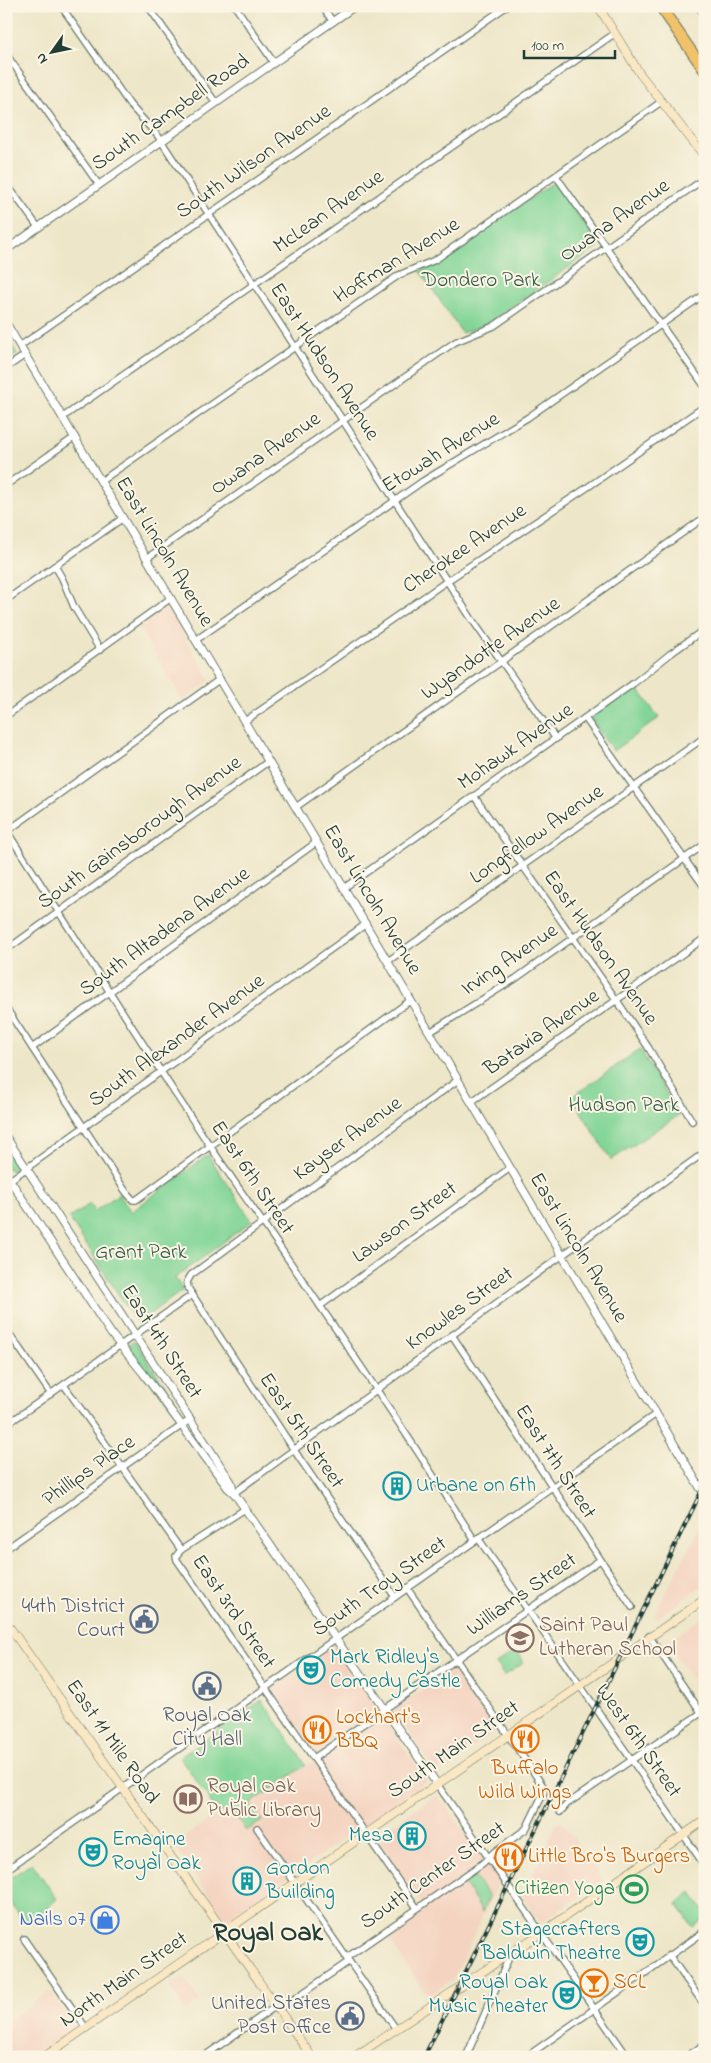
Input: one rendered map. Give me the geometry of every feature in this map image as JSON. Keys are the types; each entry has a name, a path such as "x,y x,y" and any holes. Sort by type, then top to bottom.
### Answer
{"highway":[{"path":"660,6 705,71"}],"main road":[{"path":"598,6 614,34 661,102 705,158"},
{"path":"699,6 705,15"},
{"name":"South Main Street","path":"223,1931 705,1598"},
{"name":"East 11 Mile Road","path":"6,1622 312,2057"},
{"path":"354,2057 705,1820"},
{"name":"North Main Street","path":"44,2057 223,1931"}],"street":[{"name":"East Hudson Avenue","path":"61,6 130,106 161,141 446,581 556,739"},
{"path":"148,6 216,104"},
{"path":"235,6 274,63"},
{"path":"322,6 333,22"},
{"name":"South Campbell Road","path":"6,250 355,6"},
{"name":"South Wilson Avenue","path":"20,346 507,6"},
{"name":"McLean Avenue","path":"63,417 614,34"},
{"path":"6,54 99,184"},
{"name":"Hoffman Avenue","path":"101,481 399,275 435,260 661,102"},
{"path":"556,176 705,387"},
{"name":"Owana Avenue","path":"147,558 455,342 494,326 704,179"},
{"path":"6,183 38,228"},
{"name":"Etowah Avenue","path":"196,640 395,500 527,418 705,294"},
{"name":"East Lincoln Avenue","path":"6,323 269,761 705,1496"},
{"path":"6,368 25,355"},
{"name":"Cherokee Avenue","path":"245,721 446,581 585,489 705,406"},
{"path":"6,485 75,437"},
{"name":"Wyandotte Avenue","path":"296,807 705,517"},
{"path":"6,600 123,518"},
{"path":"55,566 65,584 74,607 100,650"},
{"path":"6,716 171,598"},
{"name":"Mohawk Avenue","path":"344,888 556,739 705,629"},
{"path":"7,831 220,679"},
{"path":"585,718 705,888"},
{"name":"Longfellow Avenue","path":"388,961 705,737"},
{"name":"South Gainsborough Avenue","path":"6,950 269,761"},
{"name":"East Hudson Avenue","path":"474,796 617,1000 648,1047 692,1122"},
{"name":"East 6th Street","path":"7,831 211,1146 378,1389 477,1540 579,1684"},
{"name":"South Altadena Avenue","path":"32,1048 317,842"},
{"name":"Irving Avenue","path":"430,1032 515,978 705,844"},
{"name":"South Alexander Avenue","path":"8,1179 84,1128 366,924"},
{"name":"Batavia Avenue","path":"471,1102 705,938"},
{"path":"6,1008 133,1200 139,1199 411,1000"},
{"name":"Kayser Avenue","path":"187,1280 262,1222 458,1080"},
{"name":"East 4th Street","path":"6,1137 191,1419 231,1482 234,1493"},
{"name":"Knowles Street","path":"234,1493 705,1152"},
{"name":"Lawson Street","path":"320,1306 510,1168"},
{"name":"East 4th Street","path":"8,1179 120,1346 228,1488 234,1493 437,1784"},
{"name":"East 5th Street","path":"187,1280 188,1288 294,1450 395,1597"},
{"path":"6,1425 192,1294"},
{"path":"6,1329 51,1394"},
{"name":"East 7th Street","path":"452,1335 632,1607"},
{"name":"East 3rd Street","path":"64,1385 182,1550 176,1556 181,1566 417,1908"},
{"name":"South Troy Street","path":"6,1870 656,1414"},
{"name":"Phillips Place","path":"6,1549 191,1419"},
{"path":"182,1550 245,1509"},
{"name":"Williams Street","path":"314,1758 600,1560"},
{"path":"407,1588 508,1734"},
{"path":"560,1812 567,1804 632,1760 703,1716 649,1636"},
{"name":"West 6th Street","path":"579,1684 705,1866"},
{"name":"South Center Street","path":"203,2057 347,1960 489,1858 526,1829 544,1788 508,1734"},
{"path":"437,1784 628,2057"},
{"path":"257,1828 396,2029"},
{"path":"526,2057 705,1931"},
{"path":"24,1939 86,2028"},
{"path":"466,2057 511,1952"},
{"path":"669,1955 705,2006"},
{"path":"686,2057 705,2044"}],"shaded area":[{"path":"167,606 210,680 183,700 138,626"},
{"path":"705,1518 705,1584 657,1618 655,1614"},
{"path":"705,1616 705,1696 666,1643"},
{"path":"334,1645 427,1781 227,1920 173,1845 222,1811 234,1814 246,1831 250,1804 319,1757 272,1690"},
{"path":"456,1667 498,1730 436,1772 393,1709"},
{"path":"437,1794 499,1881 453,1980 428,1996 386,1936 425,1909 376,1836"},
{"path":"562,1821 602,1879 601,1882 542,1922 539,1921 522,1896 557,1823"},
{"path":"183,1977 200,2001 186,2011 169,1986"},
{"path":"50,1991 78,2030 37,2057 6,2057 6,2022"}],"green space":[{"name":"Dondero Park","path":"554,182 598,243 598,247 489,323 462,333 420,271 439,262"},
{"path":"6,333 17,354 6,363"},
{"path":"636,686 659,718 613,751 590,718"},
{"name":"Hudson Park","path":"640,1049 679,1115 611,1160 572,1097"},
{"path":"6,1142 19,1162 19,1166 12,1171 6,1167"},
{"name":"Grant Park","path":"208,1155 252,1221 175,1278 183,1290 137,1323 69,1218 90,1204 95,1211 119,1194 131,1212"},
{"path":"134,1340 185,1416 183,1418 179,1417 126,1347"},
{"path":"516,1650 522,1658 522,1664 504,1676 496,1664"},
{"path":"262,1700 306,1765 250,1804 262,1821 246,1831 234,1814 216,1810 180,1757"},
{"path":"32,1863 57,1899 41,1913 24,1922 6,1896 6,1881"},
{"path":"474,1876 489,1897 482,1912 466,1886 462,1885 462,1882"},
{"path":"691,1892 705,1912 705,1918 693,1927 677,1904"}],"railway":[{"path":"424,2057 705,1484"}],"place":[{"name":"Urbane on 6th","path":"397,1486"},
{"name":"44th District Court","path":"144,1619"},
{"name":"Saint Paul Lutheran School","path":"520,1638"},
{"name":"Mark Ridley's Comedy Castle","path":"311,1670"},
{"name":"Royal Oak City Hall","path":"207,1686"},
{"name":"Lockhart's BBQ","path":"317,1730"},
{"name":"Buffalo Wild Wings","path":"525,1739"},
{"name":"Royal Oak Public Library","path":"188,1799"},
{"name":"Mesa","path":"412,1836"},
{"name":"Emagine Royal Oak","path":"93,1852"},
{"name":"Little Bro's Burgers","path":"509,1857"},
{"name":"Gordon Building","path":"247,1881"},
{"name":"Citizen Yoga","path":"634,1889"},
{"name":"Nails 07","path":"105,1920"},
{"name":"Stagecrafters Baldwin Theatre","path":"640,1942"},
{"name":"SCL","path":"594,1983"},
{"name":"Royal Oak Music Theater","path":"567,1995"},
{"name":"United States Post Office","path":"350,2016"}],"district":[{"name":"Royal Oak","path":"268,1934"}]}
